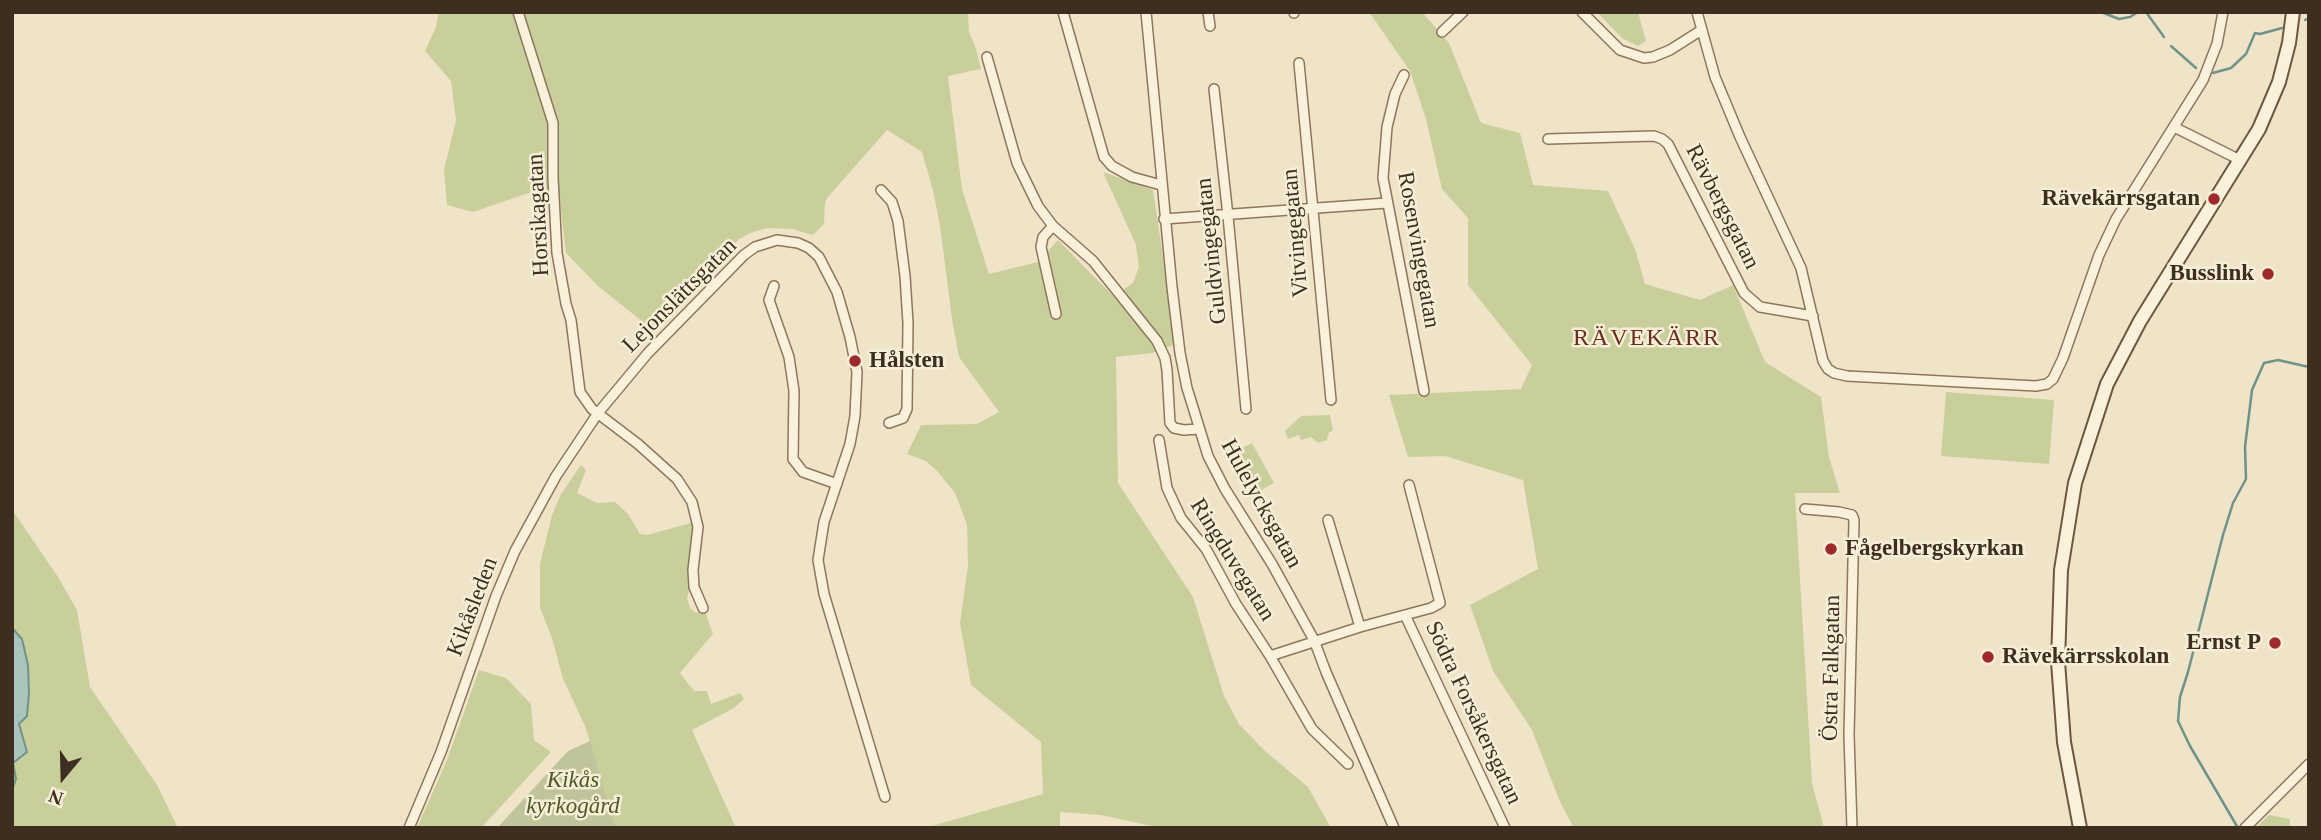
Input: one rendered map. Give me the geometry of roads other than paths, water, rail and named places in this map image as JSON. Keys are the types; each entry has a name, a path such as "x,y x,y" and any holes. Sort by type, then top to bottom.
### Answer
{"street":[{"name":"Horsikagatan","path":"518,12 553,123 552,178 557,253 571,320 580,393 597,413"},
{"path":"1063,12 1104,157 1112,166 1132,177 1161,185"},
{"name":"Hulelycksgatan","path":"1146,12 1164,219 1180,353 1199,429 1208,456 1225,489 1272,564 1314,640 1394,828"},
{"path":"1208,12 1210,26"},
{"path":"1442,32 1463,12"},
{"path":"1581,12 1620,50 1644,58 1670,50 1700,31"},
{"path":"1697,12 1700,31 1715,77 1740,138 1801,268 1823,361 1834,373 1847,376 2023,386 2047,384 2053,379 2099,255 2116,219 2203,80 2217,44 2223,12"},
{"path":"2080,828 2064,742 2058,662 2061,570 2075,483 2088,436 2112,374 2153,298 2259,129 2279,82 2289,43 2293,12"},
{"path":"987,57 1017,163 1038,206 1054,226 1093,261 1157,341 1165,358 1170,422 1174,428 1199,429"},
{"name":"Vitvingegatan","path":"1299,63 1331,400"},
{"name":"Rosenvingegatan","path":"1404,75 1395,94 1385,139 1383,178 1424,391"},
{"name":"Guldvingegatan","path":"1214,89 1246,410"},
{"path":"2174,127 2240,160"},
{"name":"Rävbergsgatan","path":"1548,139 1654,136 1662,139 1668,144 1744,293 1760,307 1812,316"},
{"path":"881,190 892,202 898,221 908,323 907,409 903,418 889,423"},
{"path":"1164,219 1387,203"},
{"path":"1054,226 1043,237 1041,247 1056,314"},
{"name":"Lejonslättsgatan","path":"597,413 648,353 744,255 768,242 798,243 808,247 819,257 846,317 856,373 853,426 824,522 818,560 824,594 884,797"},
{"path":"774,286 769,300 789,357 794,391 794,463 803,472 837,484"},
{"path":"597,413 638,444 685,489 692,502 698,527 693,570 694,587 703,608"},
{"name":"Kikåsleden","path":"409,828 515,551 556,476 597,413"},
{"name":"Ringduvegatan","path":"1159,440 1167,488 1181,518 1206,549 1312,729 1348,764"},
{"path":"1270,656 1314,640 1431,608 1440,603 1409,485"},
{"name":"Östra Falkgatan","path":"1805,509 1852,514 1854,520 1849,735 1852,828"},
{"path":"1328,520 1360,627"},
{"name":"Södra Forsåkersgatan","path":"1405,615 1505,828"},
{"path":"2248,825 2309,764"}],"water":[{"path":"12,628 22,639 28,665 29,693 27,716 19,724 27,752 13,763 16,779 12,790"}],"waterway":[{"path":"2060,12 2076,12"},
{"path":"2101,12 2119,19 2138,12"},
{"path":"2146,12 2164,37"},
{"path":"2305,20 2309,18"},
{"path":"2213,73 2231,68 2246,54 2255,33 2282,28"},
{"path":"2171,46 2196,68"},
{"path":"2238,828 2178,721 2180,697 2223,535 2233,503 2246,479 2245,447 2252,390 2264,363 2278,360 2309,367"}],"place":[{"name":"Rävekärrsgatan","path":"2214,199"},
{"name":"Busslink","path":"2268,274"},
{"name":"Hålsten","path":"855,361"},
{"name":"Fågelbergskyrkan","path":"1831,549"},
{"name":"Ernst P","path":"2275,643"},
{"name":"Rävekärrsskolan","path":"1988,657"}],"district":[{"name":"RÄVEKÄRR","path":"1647,339"}],"park label":[{"name":"Kikås kyrkogård","path":"573,794"}]}
